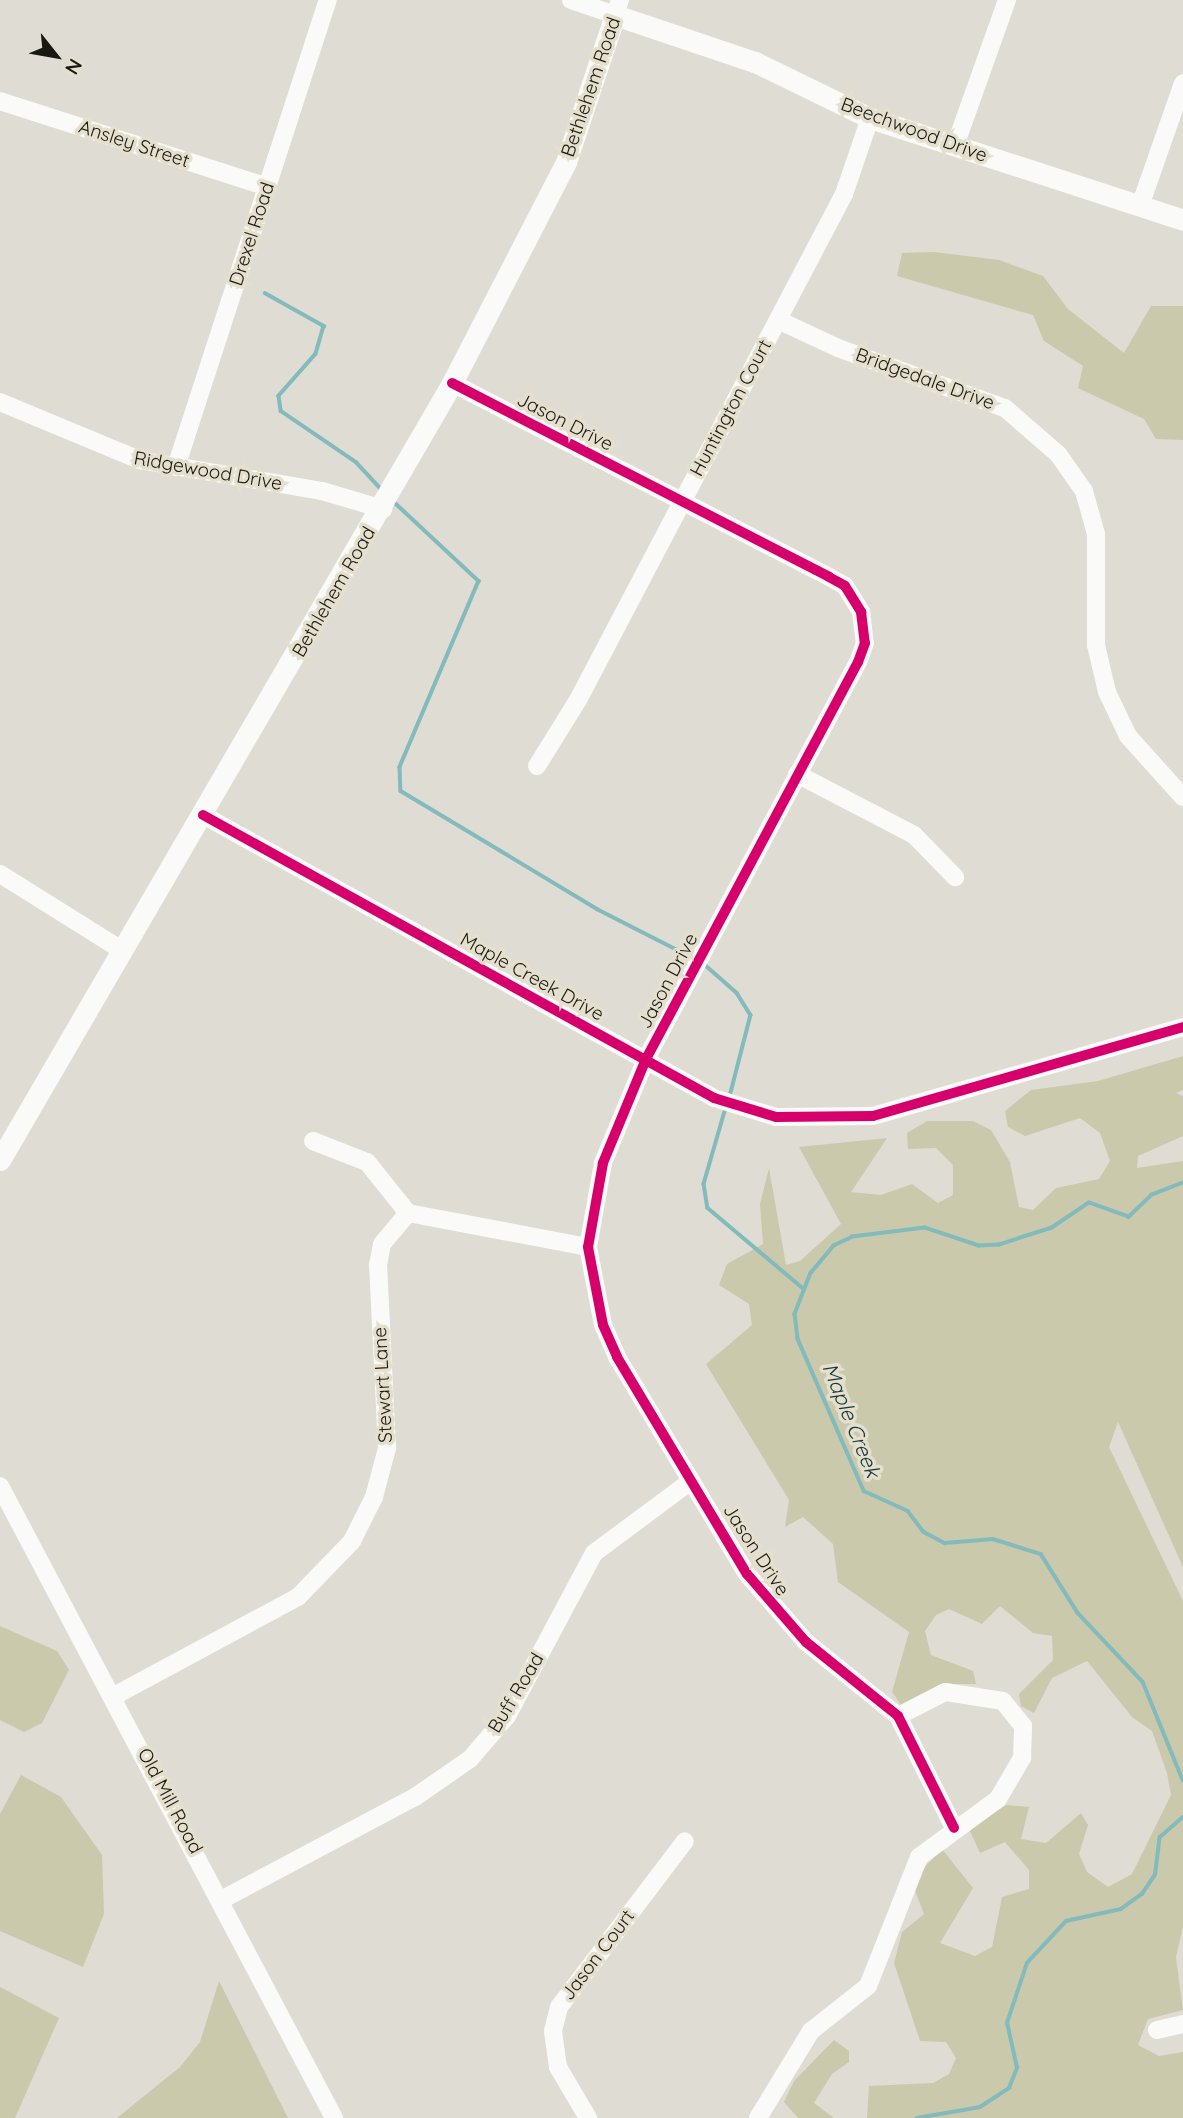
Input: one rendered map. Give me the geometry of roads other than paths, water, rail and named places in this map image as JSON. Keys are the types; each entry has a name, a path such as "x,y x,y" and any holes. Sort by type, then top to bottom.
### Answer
{"main road":[{"name":"Beechwood Drive","path":"618,7 755,62 870,118 1183,220"},
{"name":"Bethlehem Road","path":"0,1160 383,509 452,383 566,162 618,7"}],"street":[{"name":"Drexel Road","path":"176,467 328,0"},
{"name":"Beechwood Drive","path":"571,0 618,7"},
{"path":"955,146 1007,0"},
{"path":"1140,205 1183,83"},
{"name":"Ansley Street","path":"0,101 268,187"},
{"name":"Huntington Court","path":"537,766 578,701 844,194 870,118"},
{"name":"Bridgedale Drive","path":"778,320 838,348 1005,408 1058,454 1084,491 1094,523 1097,645 1107,692 1128,736 1183,797"},
{"name":"Jason Drive","path":"452,383 830,577 855,598 865,643 646,1059 603,1163 588,1247 603,1325 617,1357 691,1481 778,1615 898,1716 954,1828"},
{"name":"Ridgewood Drive","path":"0,402 127,456 176,467 322,491 383,509"},
{"path":"797,774 914,835 955,877"},
{"name":"Maple Creek Drive","path":"203,815 734,1107 776,1117 849,1120 1183,1027"},
{"path":"0,874 122,951"},
{"path":"313,1141 368,1162 408,1213 588,1247"},
{"name":"Stewart Lane","path":"114,1696 298,1597 352,1541 374,1497 387,1448 378,1265 382,1244 408,1213"},
{"name":"Buff Road","path":"223,1899 415,1797 470,1759 507,1716 594,1553 691,1481"},
{"name":"Old Mill Road","path":"0,1486 223,1899 334,2118"},
{"path":"758,2118 811,2031 868,1986 919,1857 1009,1788 1025,1742 1016,1712 1003,1700 965,1691 928,1697 898,1716"},
{"name":"Jason Court","path":"588,2118 558,2067 553,2031 559,2007 685,1840"},
{"path":"1157,2030 1183,2024"}],"waterway":[{"path":"265,293 324,326 316,354 279,396 281,411 356,462 382,490"},
{"path":"392,500 479,581 400,767 401,791 597,909 693,958"},
{"path":"703,963 737,993 751,1015 730,1097"},
{"path":"726,1108 704,1184 708,1208 804,1289"},
{"name":"Maple Creek","path":"1183,1183 1152,1195 1129,1217 1089,1203 1052,1228 999,1245 979,1246 925,1228 853,1237 834,1246 811,1273 795,1314 798,1339 864,1491 908,1511 924,1532 945,1543 993,1539 1041,1554 1078,1613 1143,1682 1183,1780"},
{"name":"Maple Creek","path":"917,2118 980,2107 1009,2088 1017,2068 1007,2023 1027,1963 1066,1921 1121,1909 1142,1894 1155,1875 1160,1837 1183,1817"}]}
